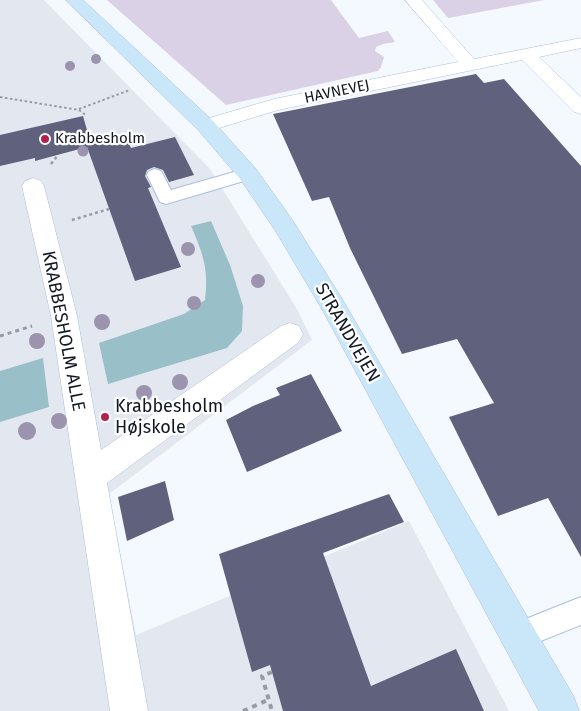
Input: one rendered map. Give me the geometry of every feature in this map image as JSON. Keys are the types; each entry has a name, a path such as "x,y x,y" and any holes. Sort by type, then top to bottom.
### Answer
{"street":[{"name":"STRANDVEJEN","path":"74,0 206,126 248,174 283,224 332,304 560,711"},
{"path":"413,0 469,64"},
{"name":"HAVNEVEJ","path":"206,126 274,105 469,64 581,43"},
{"path":"526,54 581,108"},
{"name":"KRABBESHOLM ALLE","path":"33,186 64,316 129,711"},
{"path":"90,476 290,334"}],"lane":[{"path":"155,175 166,198 248,174"},
{"path":"518,636 581,612"}],"path":[{"path":"79,110 157,79"},
{"path":"0,97 79,110 87,116"},
{"path":"43,229 110,209"},
{"path":"272,672 262,676 272,711"},
{"path":"243,711 268,700"}],"shaded area":[{"name":"Krabbesholm Højskole","path":"0,0 44,0 210,169 297,309 312,340 109,494 136,635 409,521 509,711 0,711"},
{"path":"107,0 331,0 359,38 388,31 395,42 376,47 375,51 384,57 378,71 226,105"},
{"path":"433,0 544,0 448,18"}],"water":[{"path":"211,221 230,265 243,306 242,331 227,348 108,384 99,343 184,314 205,300 206,279 204,262 191,226"},
{"path":"43,358 49,407 0,422 0,371"}],"building":[{"path":"476,74 484,83 504,79 581,166 581,557 548,498 498,516 449,417 494,403 457,339 402,354 350,248 329,197 312,201 273,114"},
{"path":"83,116 91,144 125,135 131,148 175,137 194,175 169,182 163,170 154,167 147,170 145,176 151,187 148,188 181,267 135,281 87,147 35,161 35,158 0,166 0,135"},
{"path":"311,374 342,431 247,472 226,420 280,395 276,388"},
{"path":"165,481 174,520 127,541 118,497"},
{"path":"389,494 404,522 323,553 371,686 456,649 484,711 283,711 270,665 252,672 219,554"}],"place":[{"name":"Krabbesholm","path":"45,139"},
{"name":"Krabbesholm Højskole","path":"105,417"}]}
